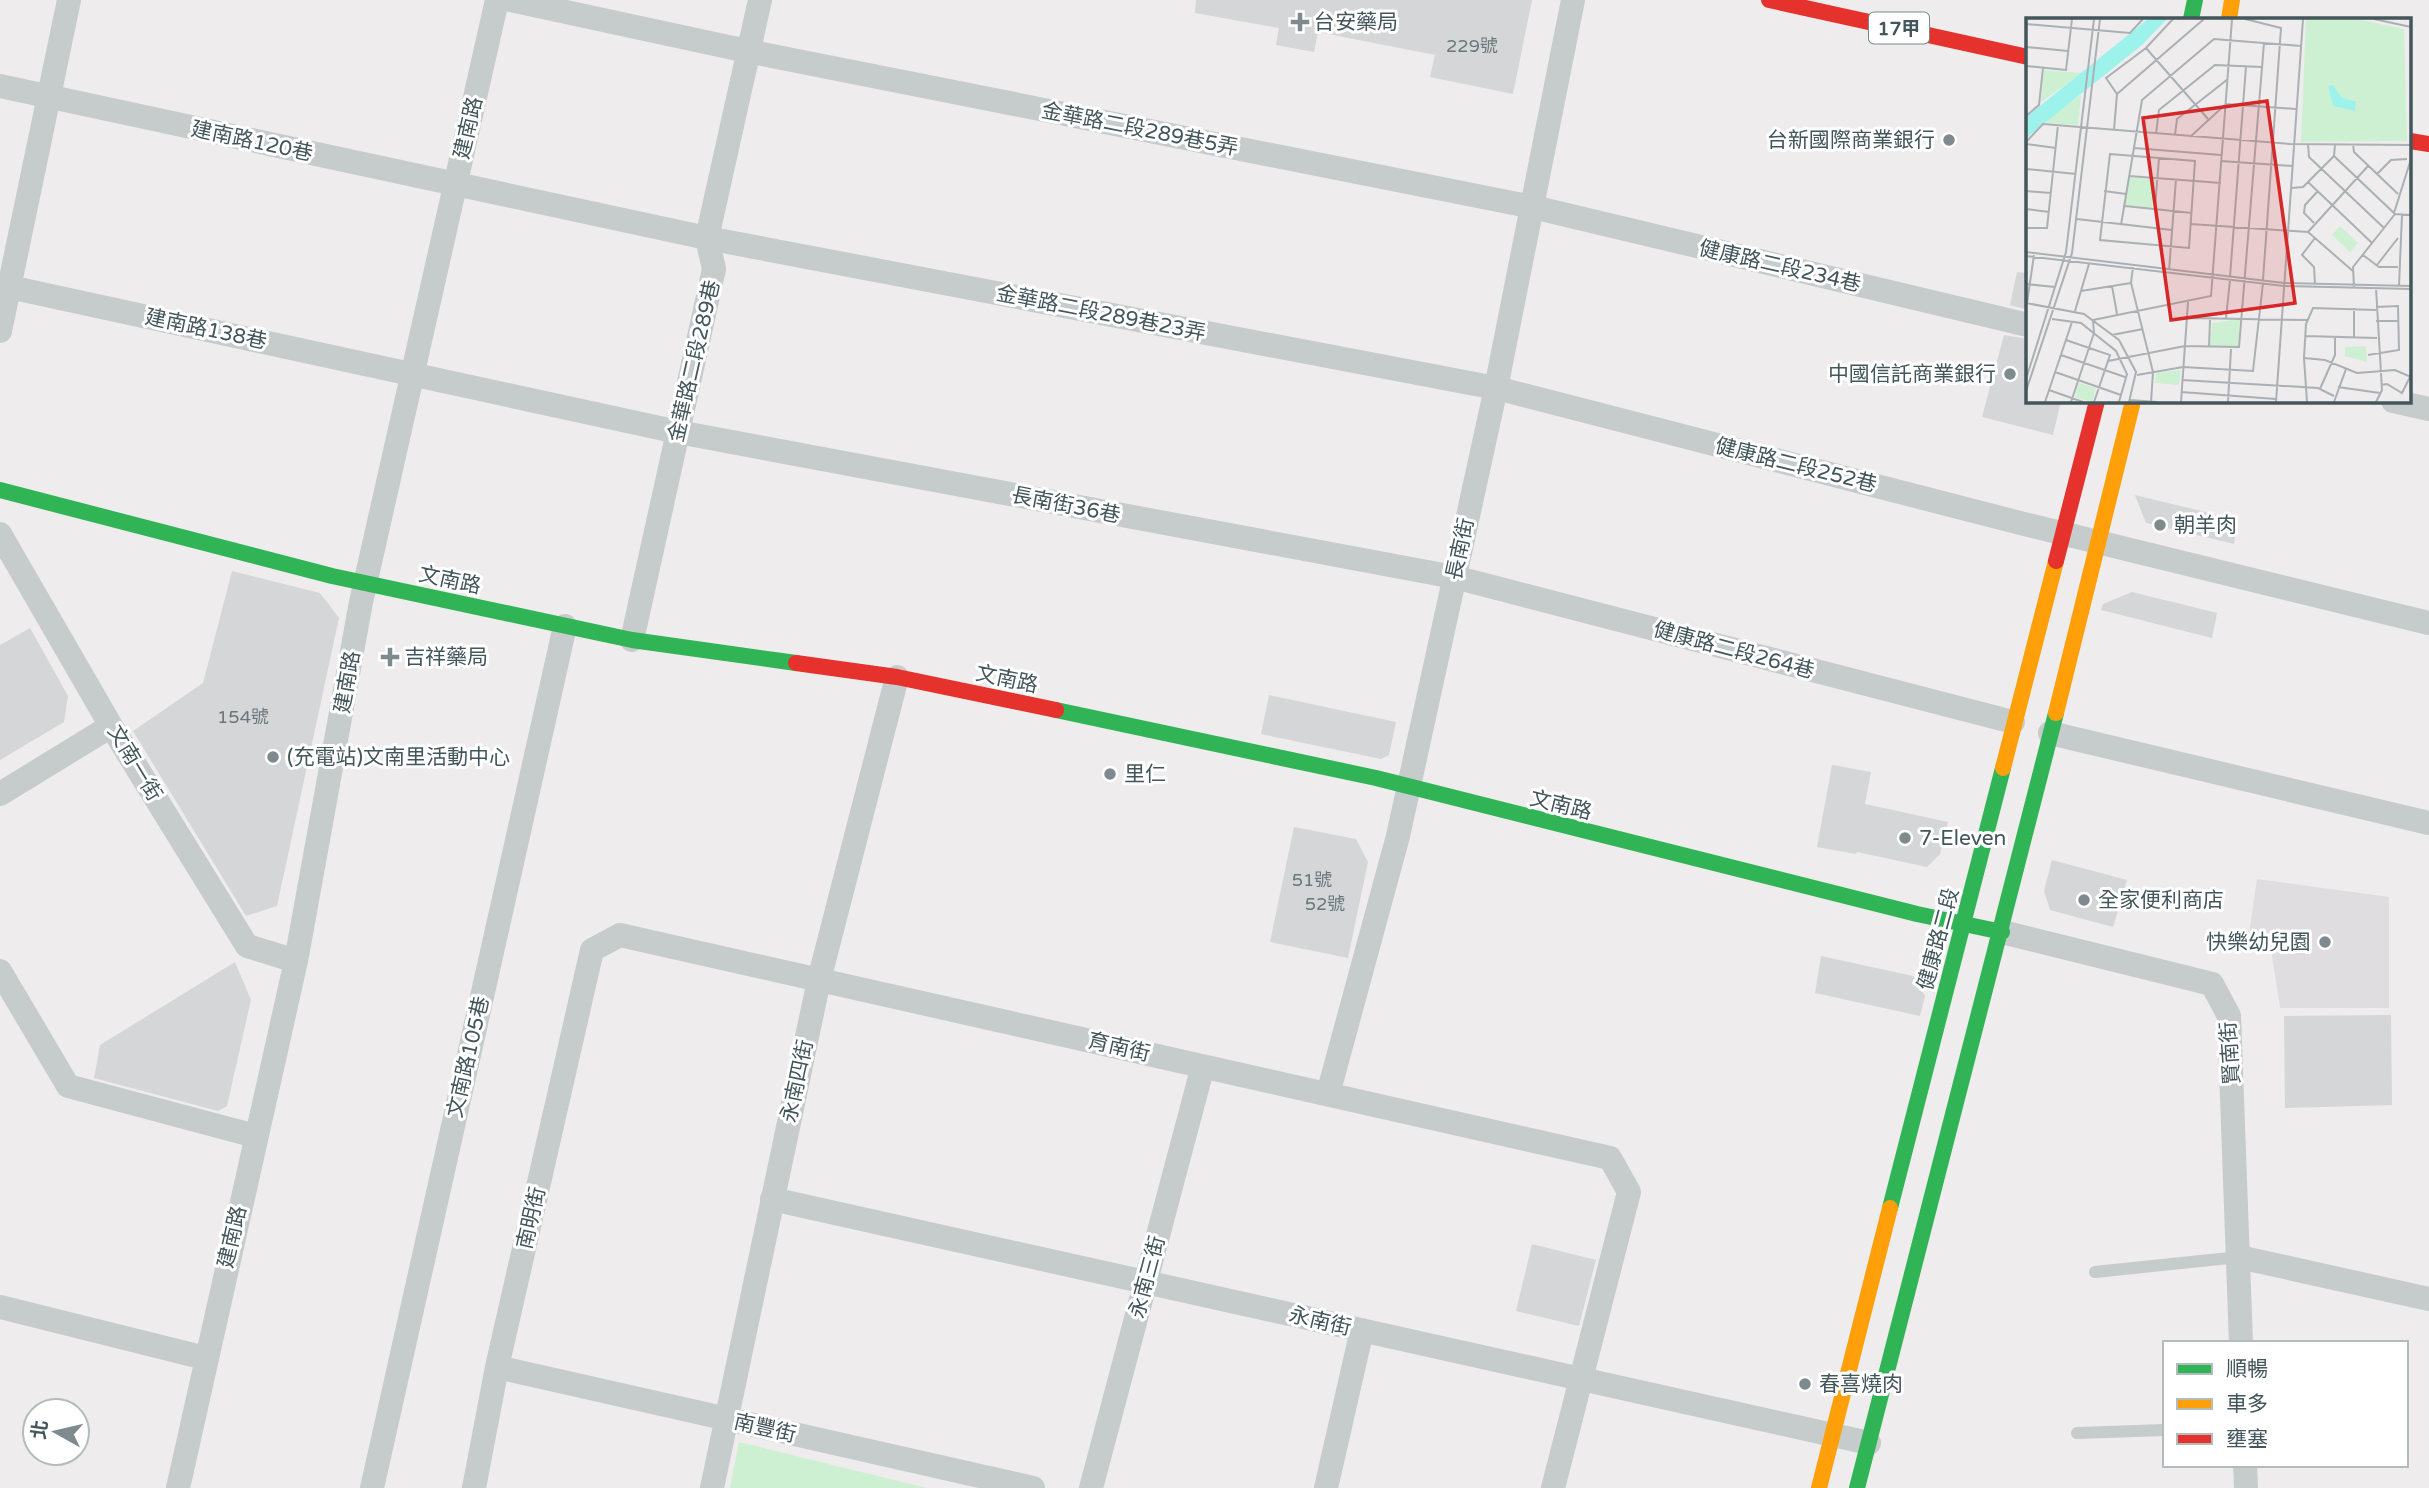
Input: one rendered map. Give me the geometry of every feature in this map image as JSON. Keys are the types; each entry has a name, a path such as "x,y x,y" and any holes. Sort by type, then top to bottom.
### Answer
{"street":[{"path":"0,331 5,286 69,0"},
{"name":"建南路","path":"178,1488 296,961 365,583 496,0"},
{"name":"金華路二段289巷5弄","path":"510,0 747,51 1533,207"},
{"name":"金華路二段289巷","path":"632,640 714,269 707,238 747,51 761,0"},
{"name":"長南街","path":"1328,1094 1398,836 1496,388 1573,0"},
{"name":"17甲","path":"1769,0 2026,57"},
{"path":"2191,18 2195,0"},
{"path":"2229,18 2232,0"},
{"name":"建南路120巷","path":"0,86 707,238"},
{"name":"健康路二段234巷","path":"1533,207 2026,325"},
{"name":"金華路二段289巷23弄","path":"707,238 1496,388"},
{"name":"建南路138巷","path":"5,286 678,432"},
{"name":"健康路二段252巷","path":"1496,388 2429,623"},
{"name":"健康路二段","path":"1819,1488 2097,402"},
{"path":"1857,1488 2002,932 2133,402"},
{"path":"2398,402 2429,409"},
{"name":"長南街36巷","path":"678,432 1454,577"},
{"name":"文南路","path":"0,490 365,583 565,626 632,640 897,677 1376,778 1407,788 2002,932"},
{"name":"文南一街","path":"0,534 111,726 247,946 296,961"},
{"name":"健康路二段264巷","path":"1454,577 2013,722"},
{"name":"文南路105巷","path":"372,1488 565,626"},
{"name":"永南四街","path":"712,1488 819,980 897,677"},
{"path":"0,794 111,726"},
{"path":"2050,733 2429,823"},
{"name":"賢南街","path":"2002,932 2212,984 2229,1016 2241,1341"},
{"name":"育南街","path":"592,950 620,935 1610,1158 1629,1192 1581,1379"},
{"name":"南明街","path":"474,1488 497,1367 592,950"},
{"path":"0,971 68,1086 255,1136"},
{"name":"永南三街","path":"1091,1488 1203,1066"},
{"name":"永南街","path":"772,1199 1869,1443"},
{"path":"2239,1257 2429,1299"},
{"path":"0,1307 205,1358"},
{"path":"1326,1488 1363,1330"},
{"name":"南豐街","path":"497,1367 1033,1488"},
{"path":"1553,1488 1581,1379"},
{"path":"2245,1467 2246,1488"}],"lane":[{"path":"2095,1272 2239,1257"},
{"path":"2077,1433 2163,1430"}],"shaded area":[{"name":"快樂幼兒園","path":"2257,879 2389,897 2389,1008 2280,1008 2271,949 2249,934"}],"green space":[{"path":"739,1442 927,1488 730,1488"}],"building":[{"path":"1196,0 1532,0 1513,94 1430,77 1435,55 1318,32 1314,52 1276,45 1279,28 1195,13"},
{"path":"2017,272 2026,273 2026,309 2010,305"},
{"name":"中國信託商業銀行","path":"2004,335 2026,339 2026,402 2061,402 2053,435 1982,417"},
{"path":"2135,495 2238,520 2234,544 2146,523"},
{"path":"232,571 320,593 339,618 277,906 246,916 133,731 203,683"},
{"path":"2132,592 2217,613 2212,638 2101,610 2103,604"},
{"path":"30,628 68,696 64,722 0,760 0,645"},
{"path":"1269,695 1396,722 1389,755 1381,759 1261,734"},
{"path":"1832,765 1871,772 1865,804 1948,822 1940,854 1927,867 1857,852 1856,854 1817,847"},
{"path":"1294,827 1356,839 1368,862 1348,958 1270,942"},
{"name":"全家便利商店","path":"2052,860 2127,880 2113,927 2050,910 2044,891"},
{"path":"1821,956 1913,976 1925,996 1920,1016 1815,993"},
{"path":"235,962 251,1000 227,1106 218,1111 94,1078 100,1045"},
{"path":"2391,1015 2392,1105 2285,1108 2284,1016"},
{"path":"1532,1244 1596,1260 1579,1326 1516,1311"}],"traffic: fast":[{"path":"2191,18 2195,0"},
{"path":"0,490 332,576 632,640 796,663"},
{"path":"1056,710 1376,778 1917,914 2002,932"},
{"path":"1857,1488 2056,713"},
{"path":"1890,1208 2003,768"}],"traffic: slow":[{"path":"2229,18 2232,0"},
{"path":"2056,713 2133,402"},
{"path":"2003,768 2056,561"},
{"path":"1819,1488 1890,1208"}],"traffic: jam":[{"path":"1769,0 2026,57"},
{"path":"2412,141 2429,144"},
{"path":"2056,561 2097,402"},
{"path":"796,663 897,677 1056,710"}],"place":[{"name":"台安藥局","path":"1300,22"},
{"name":"台新國際商業銀行","path":"1949,140"},
{"name":"中國信託商業銀行","path":"2010,374"},
{"name":"朝羊肉","path":"2160,525"},
{"name":"吉祥藥局","path":"390,657"},
{"name":"(充電站)文南里活動中心","path":"273,757"},
{"name":"里仁","path":"1110,774"},
{"name":"7-Eleven","path":"1905,838"},
{"name":"全家便利商店","path":"2084,900"},
{"name":"快樂幼兒園","path":"2325,942"},
{"name":"春喜燒肉","path":"1805,1384"}]}
